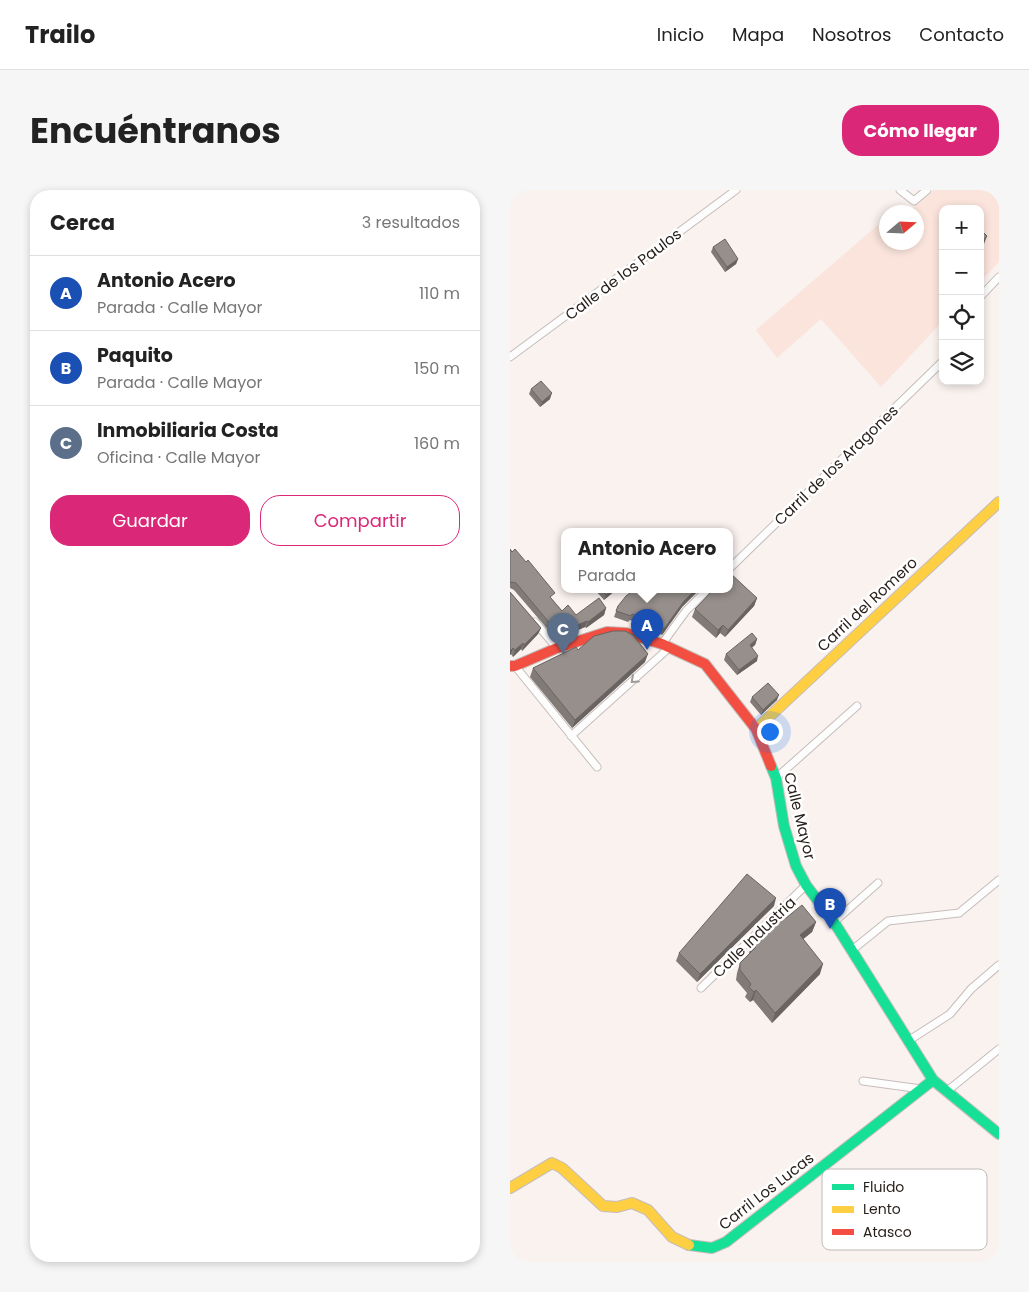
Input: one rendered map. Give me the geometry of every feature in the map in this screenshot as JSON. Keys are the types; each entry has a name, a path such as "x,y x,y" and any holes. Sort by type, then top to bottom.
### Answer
{"street":[{"name":"Calle de los Paulos","path":"510,358 736,190"},
{"path":"900,190 914,201 926,190"},
{"path":"982,295 999,277"},
{"name":"Carril de los Aragones","path":"733,565 939,365"},
{"name":"Carril del Romero","path":"756,729 999,502"},
{"path":"571,736 666,646 686,611 704,593"},
{"path":"528,614 557,648"},
{"name":"Calle Mayor","path":"512,666 557,648 607,632 626,633 666,646 705,664 756,729 776,778 784,826 796,866 806,885 834,922 933,1080 999,1134"},
{"path":"512,666 596,766"},
{"path":"776,778 857,706"},
{"path":"851,951 888,921 959,913 999,880"},
{"path":"834,922 878,883"},
{"name":"Calle Industria","path":"701,988 806,885"},
{"path":"908,1041 950,1014 971,989 999,965"},
{"path":"946,1092 999,1049"},
{"name":"Carril Los Lucas","path":"510,1188 552,1163 562,1168 603,1206 616,1207 632,1203 648,1210 672,1237 690,1244 712,1248 726,1242 933,1080"},
{"path":"863,1081 921,1089"}],"shaded area":[{"path":"934,190 999,190 999,262 984,278 984,205 939,205 939,325 881,387 821,319 777,358 756,330 879,224 879,250 924,250 924,205 916,205"}],"building":[{"path":"725,239 738,259 727,267 713,247"},
{"path":"541,381 552,393 542,402 531,389"},
{"path":"510,549 512,552 515,549 526,562 528,560 555,593 550,597 562,611 568,605 576,615 599,598 606,608 588,622 558,633 516,583 510,583"},
{"path":"733,576 757,598 728,630 723,625 718,630 695,609 710,593 733,593"},
{"path":"510,592 541,628 524,645 523,643 515,650 513,648 510,651"},
{"path":"630,593 692,593 664,629 656,623 654,627 644,619 632,614 631,616 616,611"},
{"path":"613,631 625,631 633,635 648,654 575,720 533,668 576,647 578,650 594,636"},
{"path":"752,633 757,639 750,645 758,656 739,670 726,654"},
{"path":"768,683 779,695 763,710 752,697"},
{"path":"747,874 776,898 700,974 679,953"},
{"path":"802,905 816,922 800,935 823,964 775,1013 756,990 754,992 749,987 751,984 740,970 740,963 756,947 752,943 768,927 783,914 786,918"}],"traffic: fast":[{"path":"771,766 776,778 784,826 796,866 806,885 834,922 933,1080 999,1134"},
{"path":"689,1245 712,1248 726,1242 933,1080"}],"traffic: slow":[{"path":"756,729 999,502"},
{"path":"510,1188 552,1163 562,1168 603,1206 617,1207 632,1203 648,1210 672,1237 689,1245"}],"traffic: jam":[{"path":"510,666 515,666 557,648 607,632 626,633 662,644 705,664 756,729 771,766"}],"place":[{"name":"Antonio Acero","path":"647,650"},
{"name":"Inmobiliaria Costa","path":"563,654"},
{"name":"Paquito","path":"830,929"}]}
